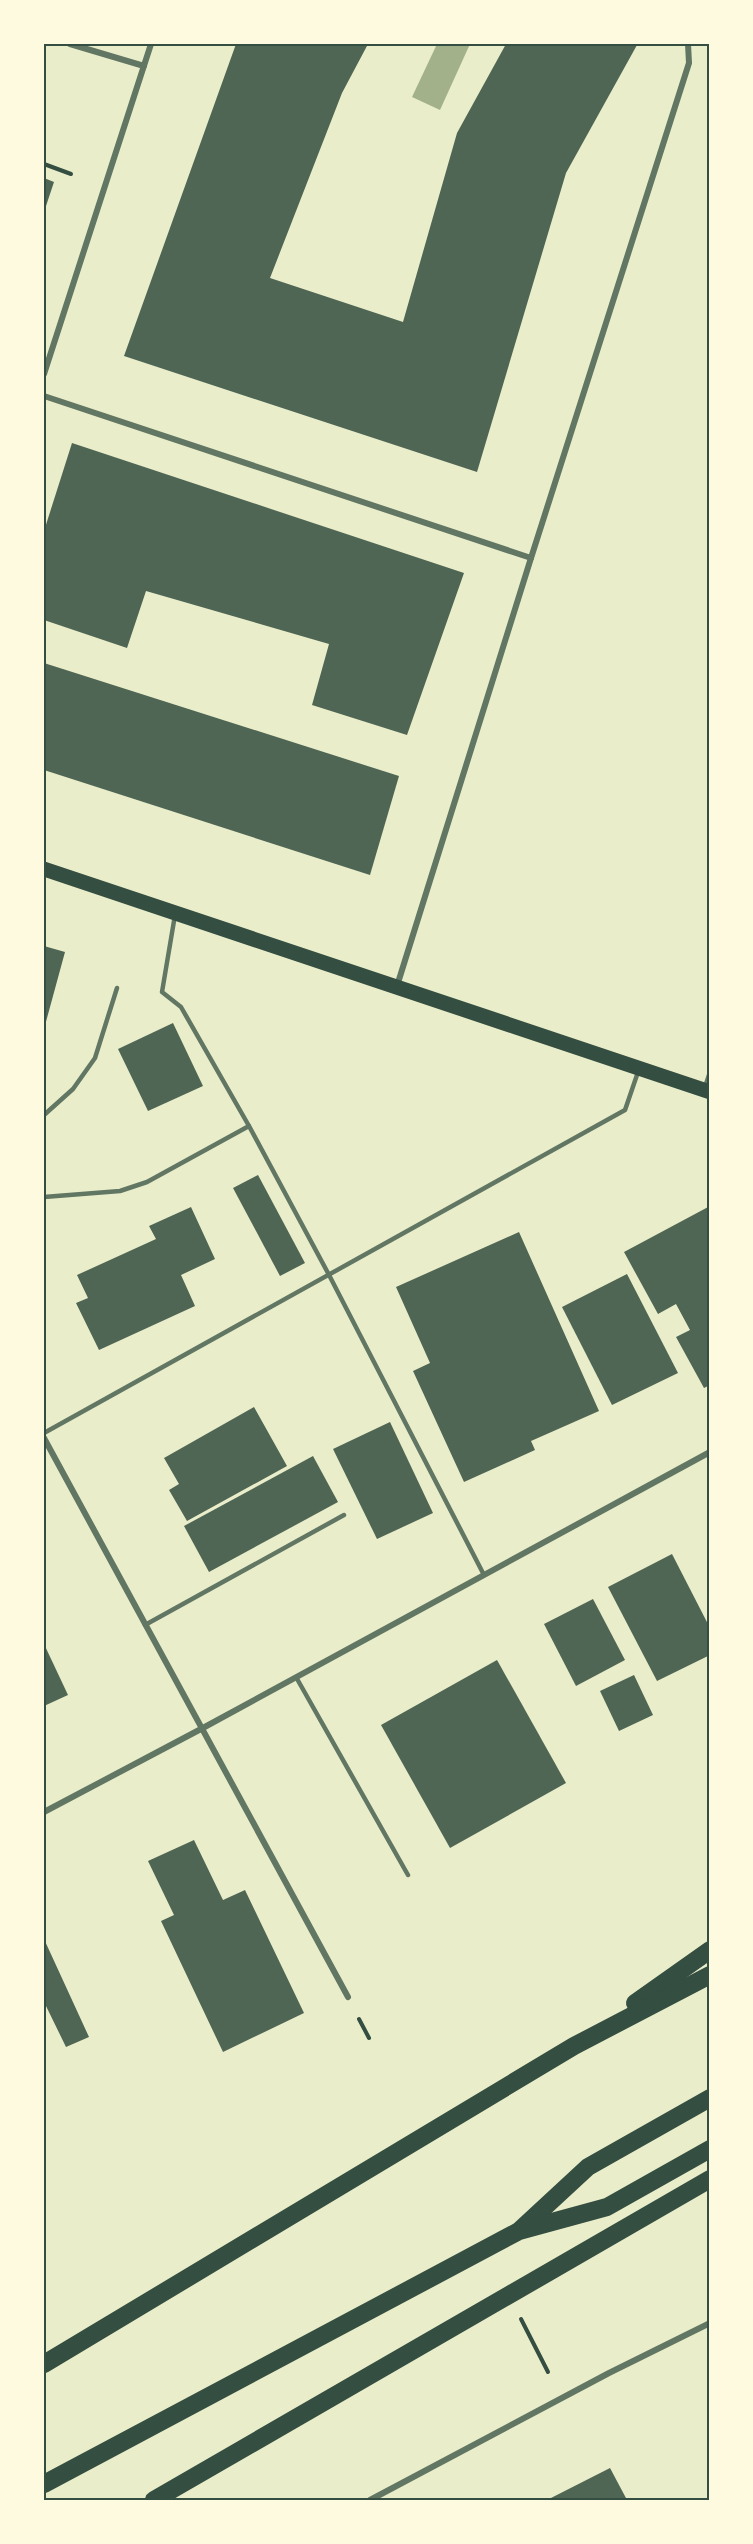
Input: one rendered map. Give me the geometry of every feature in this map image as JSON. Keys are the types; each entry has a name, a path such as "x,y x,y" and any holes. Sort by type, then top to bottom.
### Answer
{"highway":[{"path":"574,2046 710,1950"},
{"path":"44,2364 574,2046 710,1975"},
{"path":"519,2230 588,2167 710,2097"},
{"path":"44,2484 519,2230 607,2207 710,2149"},
{"path":"154,2500 710,2180"}],"main road":[{"path":"44,869 707,1091"}],"street":[{"path":"70,44 144,66"},
{"path":"44,374 151,44"},
{"path":"397,987 689,63 688,44"},
{"path":"44,396 531,558"},
{"path":"44,1438 348,1997"},
{"path":"44,1812 710,1452"},
{"path":"370,2500 609,2373 710,2323"}],"lane":[{"path":"176,913 162,992 181,1007 249,1126 328,1273 484,1575"},
{"path":"44,1115 74,1089 95,1058 117,988"},
{"path":"44,1433 328,1273 625,1110 640,1068"},
{"path":"707,1091 710,1072"},
{"path":"44,1197 120,1191 147,1182 249,1126"},
{"path":"145,1626 344,1515"},
{"path":"296,1677 408,1875"}],"path":[{"path":"44,164 71,174"},
{"path":"358,2019 369,2038"},
{"path":"520,2319 548,2372"}],"shaded area":[{"path":"437,44 470,44 440,110 412,97"}],"building":[{"path":"236,44 368,44 342,93 270,278 403,322 457,133 506,44 637,45 566,173 477,472 124,356"},
{"path":"44,178 54,182 44,212"},
{"path":"72,443 464,573 407,735 312,705 329,644 146,591 127,648 44,620 44,531"},
{"path":"44,663 399,776 370,875 44,770"},
{"path":"44,946 65,952 44,1029"},
{"path":"173,1023 203,1086 148,1111 118,1049"},
{"path":"258,1175 305,1263 280,1276 233,1188"},
{"path":"710,1206 710,1385 704,1388 676,1337 690,1330 676,1304 658,1314 624,1252"},
{"path":"191,1207 215,1259 181,1275 195,1306 99,1350 76,1303 88,1298 77,1275 156,1239 149,1226"},
{"path":"519,1232 599,1411 531,1441 535,1450 464,1482 413,1371 430,1363 396,1287"},
{"path":"627,1274 678,1373 612,1405 562,1307"},
{"path":"254,1407 287,1466 187,1521 169,1490 179,1484 164,1458"},
{"path":"390,1422 433,1513 377,1539 333,1449"},
{"path":"313,1456 338,1502 209,1572 184,1526"},
{"path":"672,1554 710,1628 710,1655 657,1681 608,1587"},
{"path":"593,1599 625,1660 576,1686 544,1624"},
{"path":"44,1644 68,1695 44,1706"},
{"path":"497,1660 566,1783 450,1848 381,1725"},
{"path":"634,1675 653,1715 619,1731 600,1691"},
{"path":"194,1840 223,1900 245,1890 304,2013 223,2052 161,1921 174,1915 148,1861"},
{"path":"44,1939 89,2037 66,2047 46,2006 44,2007"},
{"path":"610,2468 627,2500 547,2500"}]}
